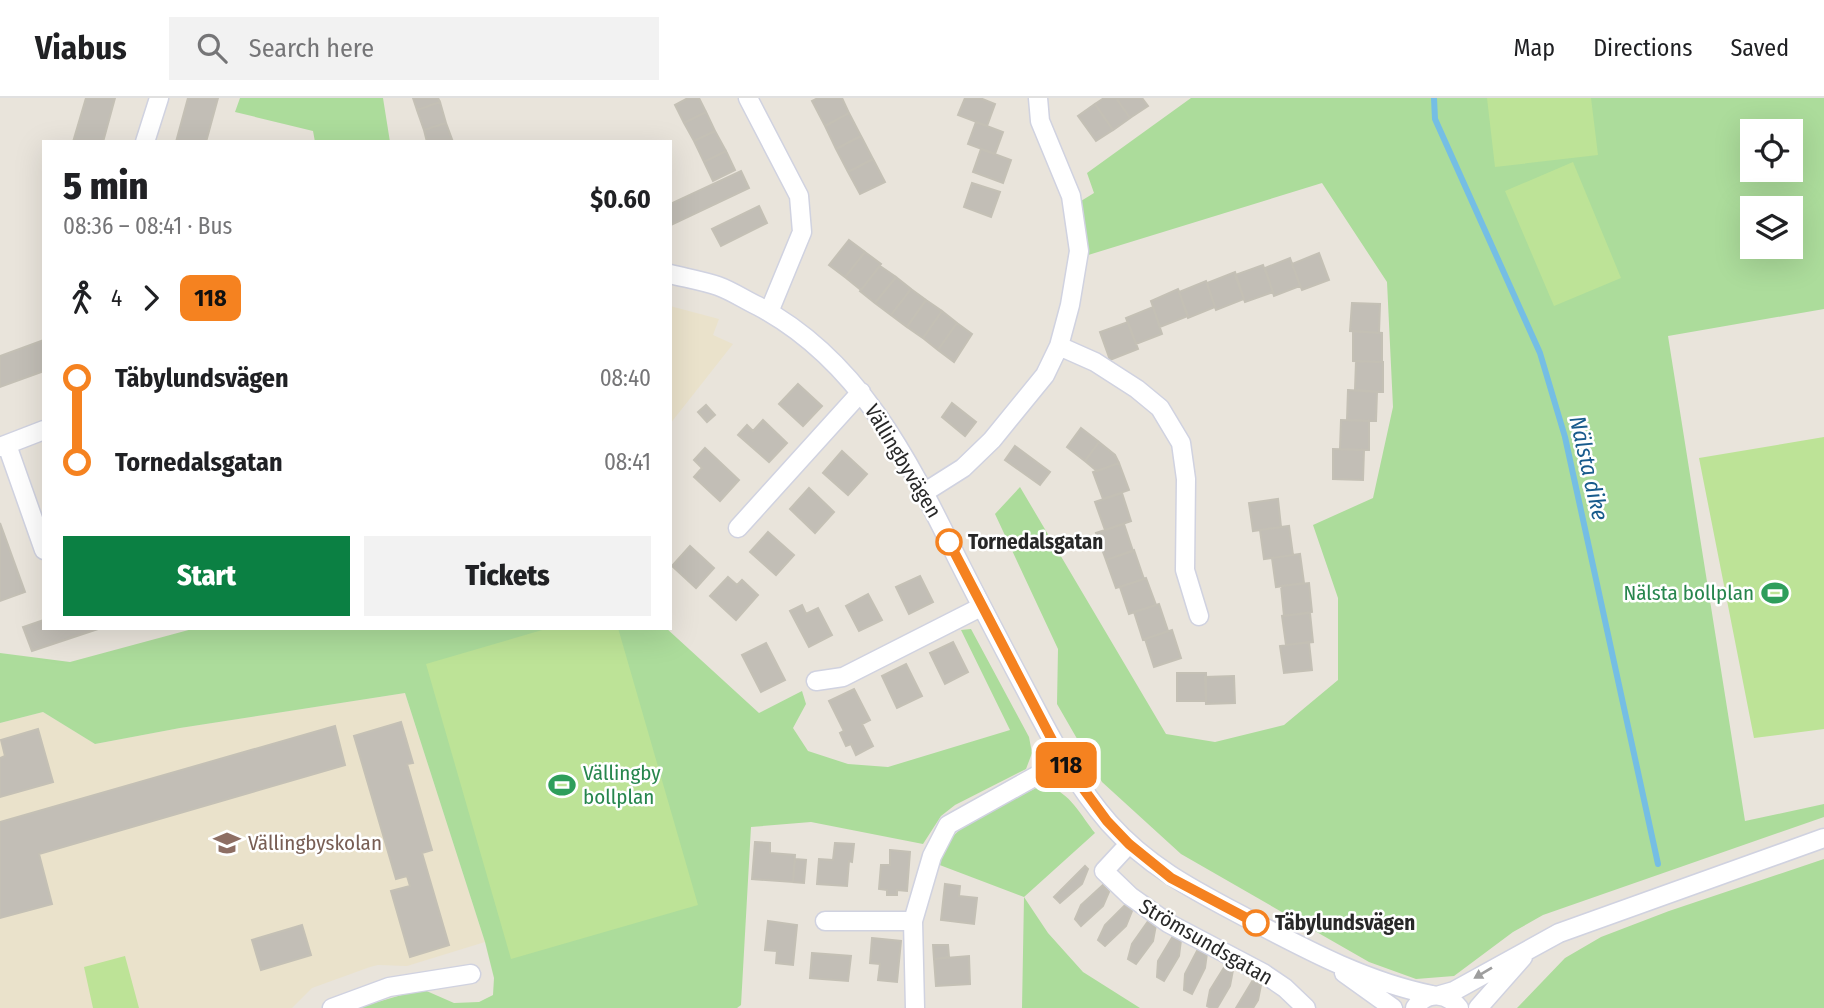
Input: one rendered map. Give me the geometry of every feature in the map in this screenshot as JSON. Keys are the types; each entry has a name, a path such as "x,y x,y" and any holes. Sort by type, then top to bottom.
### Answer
{"street":[{"path":"146,140 159,98"},
{"path":"748,98 799,196 801,215 802,232 769,312"},
{"path":"925,492 963,468 992,440 1045,375 1059,346 1070,305 1079,251 1071,196 1041,121 1038,98"},
{"name":"Vällingbyvägen","path":"672,275 721,287 769,312 802,334 834,362 862,392 891,432 925,492 981,607 1063,761 1107,821 1129,844 1171,878 1324,959 1393,1008"},
{"path":"1059,346 1095,362 1145,395 1160,408 1181,443 1186,479 1185,570 1199,616"},
{"name":"Vällingbyvägen","path":"738,528 862,392"},
{"path":"42,431 3,446 38,519 42,540"},
{"path":"817,681 842,677 981,607"},
{"path":"915,1008 913,921 932,856 948,825 1063,761"},
{"path":"1415,1008 1424,998 1454,991 1497,965 1595,918 1824,838"},
{"name":"Strömsundsgatan","path":"1129,844 1104,871 1129,896 1168,923 1263,973 1285,988 1306,1008"},
{"path":"825,921 913,921"},
{"path":"1478,1008 1528,951"},
{"name":"Vällingbyvägen","path":"1324,959 1410,991 1436,995"},
{"path":"332,1008 389,987 471,974"},
{"path":"1436,995 1455,1002 1459,1008"}],"shaded area":[{"path":"672,307 719,319 713,335 733,344 672,421"},
{"name":"Vällingbyskolan","path":"405,693 485,942 407,966 370,967 312,988 292,1008 0,1008 0,723 43,712 95,744"}],"green space":[{"path":"240,98 383,98 390,140 315,140 313,131 235,112"},
{"path":"1191,98 1824,98 1824,309 1668,336 1745,821 1824,804 1824,817 1543,915 1513,932 1454,976 1416,979 1369,962 1181,854 1102,782 1057,704 1058,649 995,514 1020,487 1166,734 1215,742 1284,725 1338,680 1338,598 1313,525 1373,498 1393,407 1387,282 1322,183 1085,256 1086,234 1081,201 1094,193 1087,173"},
{"path":"1487,98 1591,98 1598,155 1495,167"},
{"path":"1573,162 1621,278 1554,306 1505,191"},
{"name":"Nälsta bollplan","path":"1824,437 1824,729 1754,738 1699,458"},
{"path":"971,629 1029,737 1032,753 1026,769 955,805 941,816 923,844 811,822 751,827 741,1005 737,1008 357,1008 422,989 454,1003 479,1002 493,995 494,978 485,942 405,693 95,744 43,712 0,723 0,653 70,662 189,630 668,630 759,713 802,691 806,704 793,728 808,751 848,764 888,767 1010,730 961,630"},
{"name":"Vällingby bollplan","path":"542,630 619,630 698,905 511,959 426,664"},
{"path":"1036,788 1056,789 1069,799 1095,833 1024,897 937,864 952,837 967,823"},
{"path":"1824,859 1824,1008 1517,1008 1565,958 1601,937"},
{"path":"1024,897 1048,933 1083,972 1140,1008 1022,1008"},
{"path":"125,956 139,1008 93,1008 84,967"}],"building":[{"path":"86,98 115,98 104,140 74,140"},
{"path":"188,98 218,98 207,140 177,140"},
{"path":"413,98 438,98 440,102 417,110"},
{"path":"688,98 699,98 706,112 684,123 675,105"},
{"path":"818,98 842,98 849,113 825,126 812,101"},
{"path":"965,98 980,98 995,104 987,126 958,115"},
{"path":"1104,98 1116,98 1130,118 1113,130 1095,104"},
{"path":"1116,98 1142,98 1148,106 1130,118"},
{"path":"440,102 446,123 424,130 417,110"},
{"path":"1095,104 1113,130 1096,141 1078,116"},
{"path":"706,112 715,131 694,141 684,123"},
{"path":"849,113 861,136 836,149 825,126"},
{"path":"976,122 1003,132 995,154 968,144"},
{"path":"446,123 452,140 426,140 424,130"},
{"path":"715,131 726,151 704,162 694,141"},
{"path":"861,136 873,159 848,172 836,149"},
{"path":"981,149 1011,160 1003,183 973,172"},
{"path":"726,151 735,170 713,181 704,162"},
{"path":"873,159 885,182 860,194 848,172"},
{"path":"741,171 749,188 672,225 672,203"},
{"path":"972,183 1000,192 991,217 964,207"},
{"path":"759,206 767,223 721,246 712,229"},
{"path":"849,240 865,252 845,277 829,265"},
{"path":"865,252 881,264 861,290 845,277"},
{"path":"1319,253 1329,280 1302,290 1292,264"},
{"path":"1290,258 1300,286 1274,296 1265,268"},
{"path":"1263,265 1273,292 1245,302 1235,275"},
{"path":"880,266 896,277 875,303 860,291"},
{"path":"1235,272 1244,299 1216,310 1207,283"},
{"path":"896,277 911,289 891,315 875,303"},
{"path":"1206,281 1215,307 1188,318 1179,292"},
{"path":"911,289 926,300 907,327 891,315"},
{"path":"1178,289 1188,316 1160,327 1151,301"},
{"path":"926,300 942,311 923,338 907,327"},
{"path":"1352,303 1380,304 1379,333 1350,331"},
{"path":"1153,307 1162,334 1136,344 1126,318"},
{"path":"942,311 957,323 938,350 923,338"},
{"path":"1128,322 1138,349 1110,360 1100,332"},
{"path":"957,323 972,334 954,362 938,350"},
{"path":"1353,331 1382,333 1382,362 1353,361"},
{"path":"42,341 42,372 0,387 0,356"},
{"path":"1356,361 1383,362 1383,392 1355,390"},
{"path":"798,384 822,406 803,426 779,404"},
{"path":"1348,390 1377,392 1376,421 1347,420"},
{"path":"952,403 976,422 965,436 942,417"},
{"path":"706,405 715,415 707,422 698,412"},
{"path":"763,420 787,443 769,462 738,435 747,425 753,431"},
{"path":"1341,420 1369,421 1369,450 1340,449"},
{"path":"1081,428 1099,442 1085,461 1067,447"},
{"path":"1099,442 1115,455 1119,463 1097,471 1085,461"},
{"path":"1015,446 1050,472 1040,485 1005,460"},
{"path":"705,448 739,480 720,501 694,477 702,468 694,460"},
{"path":"1333,449 1364,450 1363,480 1333,479"},
{"path":"842,451 867,474 848,495 823,473"},
{"path":"1119,463 1129,490 1103,499 1093,472"},
{"path":"809,488 834,512 815,533 790,509"},
{"path":"1122,493 1131,521 1105,530 1095,502"},
{"path":"1278,499 1281,527 1253,531 1249,503"},
{"path":"0,523 25,592 0,601"},
{"path":"1124,524 1133,551 1106,560 1096,533"},
{"path":"1289,526 1293,555 1264,559 1260,530"},
{"path":"768,532 794,555 776,575 750,552"},
{"path":"690,546 714,568 696,588 672,566"},
{"path":"1134,550 1144,579 1116,588 1106,560"},
{"path":"1300,554 1304,583 1276,587 1272,558"},
{"path":"920,576 933,602 909,614 896,587"},
{"path":"728,577 737,585 742,580 758,595 736,620 710,596"},
{"path":"1146,578 1156,605 1129,614 1120,587"},
{"path":"1309,583 1312,612 1284,616 1281,586"},
{"path":"868,594 882,620 859,631 846,606"},
{"path":"1159,604 1168,631 1143,640 1134,612"},
{"path":"802,605 806,614 818,608 832,635 809,647 790,611"},
{"path":"1310,613 1313,642 1286,645 1282,616"},
{"path":"42,621 42,630 95,630 32,651 23,627"},
{"path":"1172,630 1181,658 1154,667 1145,639"},
{"path":"953,642 968,672 945,684 930,653"},
{"path":"1309,642 1312,670 1284,673 1280,646"},
{"path":"766,643 785,680 761,692 742,655"},
{"path":"906,664 922,696 897,708 882,676"},
{"path":"1177,673 1206,673 1206,701 1177,701"},
{"path":"1234,676 1235,703 1206,704 1205,677"},
{"path":"854,689 870,720 862,724 873,746 856,755 851,744 846,746 840,733 844,731 829,701"},
{"path":"401,722 413,763 407,764 432,850 422,853 449,945 410,957 391,891 410,886 407,876 396,879 354,736"},
{"path":"335,726 345,765 39,854 52,904 0,918 0,822"},
{"path":"38,729 53,782 0,797 0,758 5,756 1,740"},
{"path":"755,842 770,843 770,853 795,855 793,882 752,879"},
{"path":"835,843 854,844 852,862 849,861 847,886 817,884 819,859 833,860"},
{"path":"890,850 910,852 907,891 897,890 897,895 887,895 887,890 879,889 881,865 890,865"},
{"path":"795,859 806,860 804,883 793,882"},
{"path":"1085,866 1088,869 1082,884 1060,903 1054,897"},
{"path":"945,884 960,886 959,896 977,898 974,924 941,920"},
{"path":"1103,885 1109,892 1103,906 1081,926 1075,919 1081,905"},
{"path":"1125,905 1132,911 1126,926 1105,946 1098,940 1105,925"},
{"path":"1149,920 1156,925 1153,941 1136,964 1128,959 1132,944"},
{"path":"768,921 797,925 793,965 776,963 777,951 765,950"},
{"path":"302,925 311,955 261,970 252,940"},
{"path":"1173,936 1181,940 1179,956 1164,981 1157,977 1158,961"},
{"path":"872,938 901,941 897,982 878,980 880,964 870,963"},
{"path":"933,945 948,945 949,957 934,959"},
{"path":"1198,949 1207,953 1205,968 1192,994 1184,990 1185,974"},
{"path":"812,953 851,956 848,981 810,978"},
{"path":"969,956 970,984 936,986 934,959"},
{"path":"1225,966 1233,970 1230,986 1217,1008 1211,1008 1207,1006 1210,990"},
{"path":"1253,980 1261,985 1258,1000 1253,1008 1236,1008"}],"waterway":[{"name":"Nälsta dike","path":"1434,98 1435,119 1540,353 1565,437 1658,864"}],"bus line":[{"name":"118","path":"949,542 1063,761 1107,821 1129,844 1171,878 1256,923"}],"place":[{"name":"Tornedalsgatan","path":"949,542"},
{"name":"Nälsta bollplan","path":"1775,593"},
{"name":"Vällingby bollplan","path":"562,785"},
{"name":"Vällingbyskolan","path":"227,843"},
{"name":"Täbylundsvägen","path":"1256,923"}]}
